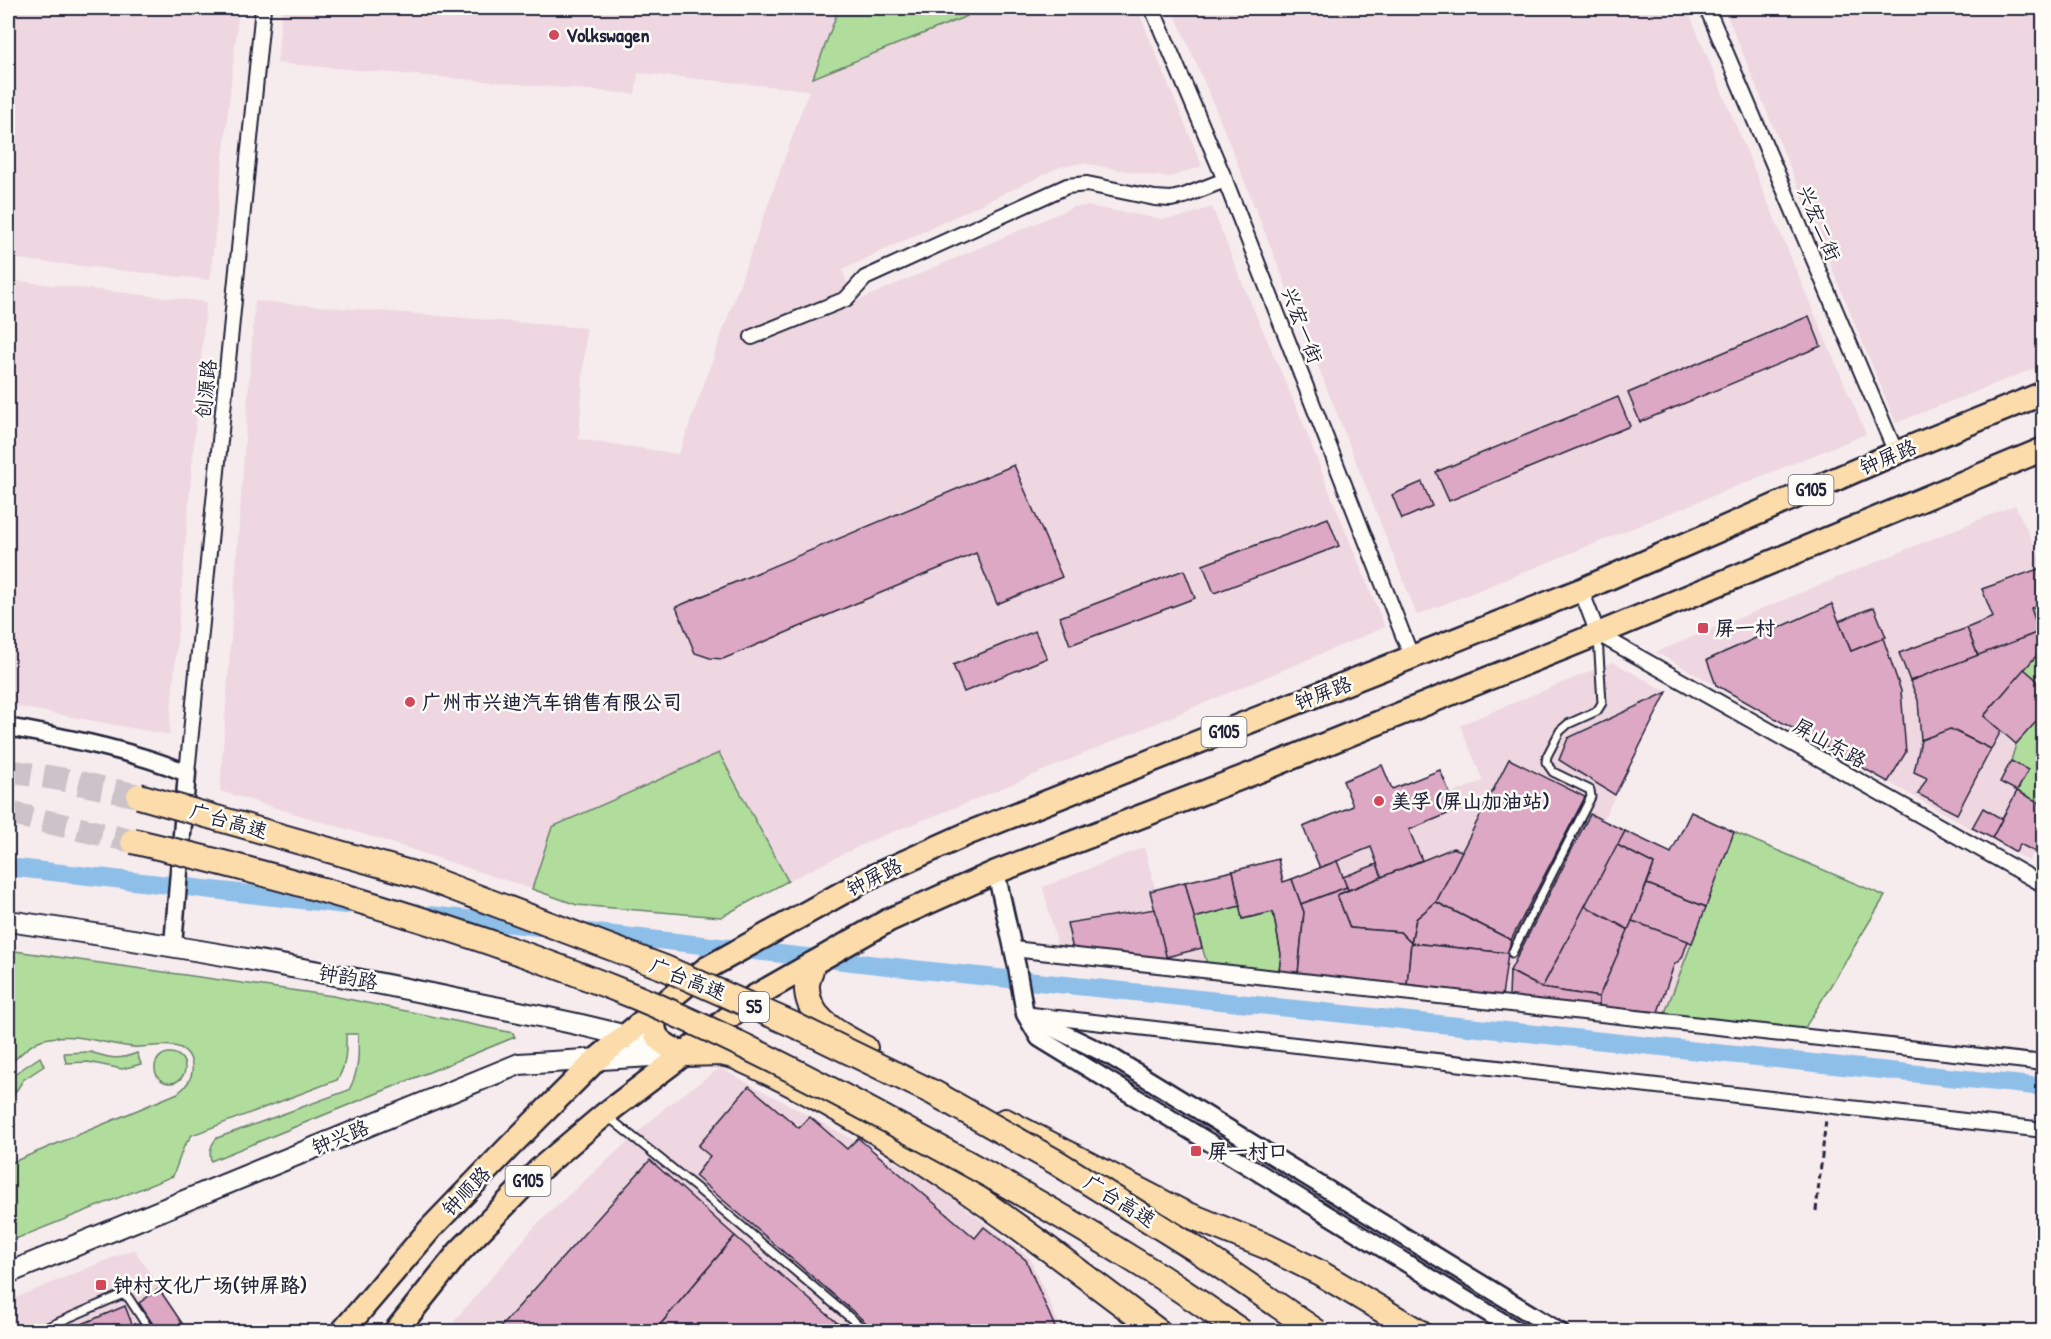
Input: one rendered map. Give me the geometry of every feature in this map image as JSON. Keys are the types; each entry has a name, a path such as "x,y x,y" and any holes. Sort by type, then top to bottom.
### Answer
{"highway":[{"name":"钟屏路","path":"626,1034 707,969 869,878 969,833 1581,590 1896,453 2043,393"},
{"name":"G105","path":"684,1054 752,998 889,920 996,872 1254,773 1598,634 2043,448"},
{"name":"广台高速","path":"139,796 424,877 665,968 792,1024 934,1093 1056,1162 1197,1250 1317,1332"},
{"name":"广台高速","path":"133,841 219,861 474,938 639,999 751,1048 926,1140 1058,1215 1147,1268 1242,1332"},
{"path":"812,965 807,984 813,1012 825,1025 840,1035 1181,1212 1268,1247 1320,1273 1414,1328"},
{"path":"657,1010 654,1025 660,1041 684,1054 722,1053 734,1056 812,1093 855,1117 928,1163 1048,1248 1159,1332"},
{"name":"钟顺路","path":"342,1332 439,1219 596,1060 626,1034"},
{"name":"钟顺路","path":"395,1332 467,1243 540,1169 605,1114 684,1054"}],"main road":[{"name":"钟韵路","path":"8,921 172,945 398,986 626,1034 684,1054"},
{"name":"钟兴路","path":"8,1273 519,1064 684,1054"}],"street":[{"name":"创源路","path":"187,773 263,8"},
{"name":"兴宏一街","path":"1152,8 1225,180 1412,658"},
{"name":"兴宏二街","path":"1707,8 1896,453"},
{"path":"752,337 846,299 865,278 1067,186 1087,184 1155,198 1171,199 1225,180"},
{"path":"1581,590 1598,634"},
{"name":"屏山东路","path":"1598,634 2043,885"},
{"path":"8,727 114,748 153,759 187,773 172,945"},
{"path":"996,872 1025,1014 1039,1038 1519,1332"},
{"path":"1013,949 2043,1063"},
{"path":"1025,1014 2043,1130"},
{"path":"1025,1014 1110,1056 1560,1332"}],"lane":[{"path":"1512,953 1591,797 1590,790 1553,772 1546,762 1560,731 1568,724 1597,711 1602,703 1598,634"},
{"path":"605,1114 867,1332"},
{"path":"36,1332 122,1295 128,1298 151,1332"}],"path":[{"path":"1816,1211 1827,1105"}],"shaded area":[{"path":"8,8 239,8 210,280 8,258"},
{"path":"282,8 839,8 966,17 963,8 1137,8 1202,166 1170,177 1082,163 1060,167 842,270 855,302 1073,207 1087,206 1161,219 1182,217 1212,207 1301,418 1385,627 957,807 874,839 788,881 719,753 552,827 532,889 379,839 220,791 255,301 586,328 579,439 679,454 809,90 638,73 635,94 277,63"},
{"path":"1172,8 1687,8 1866,434 1417,615 1213,102"},
{"path":"1724,8 2043,8 2043,365 1896,423"},
{"path":"8,280 206,302 169,735 8,705"},
{"path":"2015,505 2043,564 2043,836 2029,861 1656,652"},
{"path":"1613,662 1667,692 1603,820 1671,853 1691,812 1734,832 1665,1013 1058,948 1043,887 1144,847 1155,888 1278,859 1283,882 1320,868 1457,810 1450,794 1483,781 1460,725"},
{"path":"720,1068 930,1181 1030,1258 1062,1331 445,1332 538,1223 667,1106"},
{"path":"134,1249 188,1331 8,1332 8,1301"}],"green space":[{"path":"839,8 963,8 967,16 813,78"},
{"path":"2043,585 2043,644 2031,608"},
{"path":"2043,647 2043,686 2024,669"},
{"path":"2043,713 2043,805 2017,791 2028,771 2011,761 2016,744"},
{"path":"719,753 788,881 721,917 577,905 532,889 552,827"},
{"path":"1734,832 1885,896 1803,1031 1665,1013"},
{"path":"1240,906 1243,919 1273,912 1281,954 1279,972 1207,964 1194,918"},
{"path":"8,950 333,996 513,1033 515,1037 211,1161 211,1149 217,1138 349,1090 358,1063 358,1034 346,1034 344,1063 337,1080 192,1135 184,1146 173,1176 8,1242 8,1164 178,1093 189,1081 192,1065 184,1050 177,1047 133,1047 65,1036 37,1042 8,1066"},
{"path":"90,1052 114,1058 137,1053 141,1064 122,1069 88,1062 66,1063 64,1053"},
{"path":"170,1053 181,1057 185,1068 181,1079 170,1083 159,1079 155,1068 159,1057"},
{"path":"40,1057 44,1066 23,1080 8,1104 8,1082 16,1073"}],"building":[{"path":"1809,316 1821,346 1640,422 1628,393"},
{"path":"1618,397 1630,426 1449,501 1436,472"},
{"path":"1014,465 1062,577 997,604 976,553 723,659 695,653 676,607"},
{"path":"1422,482 1432,506 1402,519 1392,495"},
{"path":"1328,518 1339,546 1214,593 1203,565"},
{"path":"2044,567 2044,605 2031,608 2039,632 1978,656 1967,628 1993,617 1982,589"},
{"path":"1184,570 1195,598 1070,645 1060,617"},
{"path":"1832,604 1851,651 1883,638 1901,691 1906,752 1888,782 1716,685 1707,660"},
{"path":"1874,607 1886,637 1851,651 1839,621"},
{"path":"1967,628 1978,656 1910,681 1899,653"},
{"path":"1035,631 1047,658 964,692 953,665"},
{"path":"2039,632 2044,647 1984,716 2001,731 1991,749 1951,729 1921,740 1918,700 1910,681"},
{"path":"2024,669 2044,686 2044,713 2016,744 1984,716"},
{"path":"1667,692 1615,795 1559,760 1568,738"},
{"path":"1950,729 1991,749 1957,814 1918,794 1927,778 1914,772 1921,740"},
{"path":"1509,759 1585,797 1511,940 1436,902"},
{"path":"2011,761 2028,770 2017,791 2000,782"},
{"path":"1382,765 1392,789 1440,770 1457,810 1409,830 1422,860 1382,877 1371,847 1320,868 1303,827 1353,806 1343,781"},
{"path":"2017,791 2044,805 2044,836 2035,852 2020,844 2016,852 1992,838"},
{"path":"1983,808 2002,819 1992,838 1972,828"},
{"path":"1691,812 1734,832 1706,907 1647,884 1654,864 1617,845 1625,831 1671,853"},
{"path":"1590,814 1625,831 1542,988 1510,971"},
{"path":"1617,845 1654,864 1629,930 1585,906"},
{"path":"1453,848 1462,851 1436,902 1416,919 1411,943 1400,932 1350,928 1337,895"},
{"path":"1278,859 1283,882 1292,879 1304,912 1298,974 1279,972 1281,954 1273,912 1242,919 1233,871"},
{"path":"1337,861 1347,887 1301,904 1292,879"},
{"path":"1377,864 1382,877 1348,890 1343,877"},
{"path":"1233,871 1240,906 1194,918 1185,882"},
{"path":"1185,882 1202,948 1166,957 1150,891"},
{"path":"1647,884 1706,907 1692,943 1632,921"},
{"path":"1347,887 1348,890 1337,895 1350,928 1400,932 1411,943 1407,985 1298,974 1304,912 1301,904"},
{"path":"1436,902 1511,940 1508,953 1411,943 1416,919"},
{"path":"1585,906 1629,930 1599,997 1542,988"},
{"path":"1155,909 1167,960 1073,950 1067,923"},
{"path":"1632,921 1688,941 1682,958 1674,965 1658,1012 1599,1007 1599,997"},
{"path":"1411,943 1508,953 1502,996 1407,985"},
{"path":"1510,971 1542,988 1599,997 1599,1007 1509,997"},
{"path":"749,1086 799,1128 810,1117 847,1149 858,1138 975,1238 984,1227 1026,1260 1057,1332 877,1332 695,1176 710,1156 698,1146"},
{"path":"650,1160 735,1236 654,1332 496,1332"},
{"path":"735,1236 848,1332 654,1332"},
{"path":"159,1289 188,1332 158,1332 139,1303"},
{"path":"125,1306 135,1332 63,1332"}],"waterway":[{"path":"8,867 346,905"},
{"path":"430,915 539,927"},
{"path":"588,932 922,970 2044,1087"}],"tunnel":[{"path":"8,771 60,779 139,796"},
{"path":"8,813 133,841"}],"place":[{"name":"Volkswagen","path":"554,35"},
{"name":"屏一村","path":"1703,628"},
{"name":"广州市兴迪汽车销售有限公司","path":"410,702"},
{"name":"美孚 (屏山加油站)","path":"1379,801"},
{"name":"屏一村口","path":"1196,1151"},
{"name":"钟村文化广场(钟屏路)","path":"101,1285"}]}
